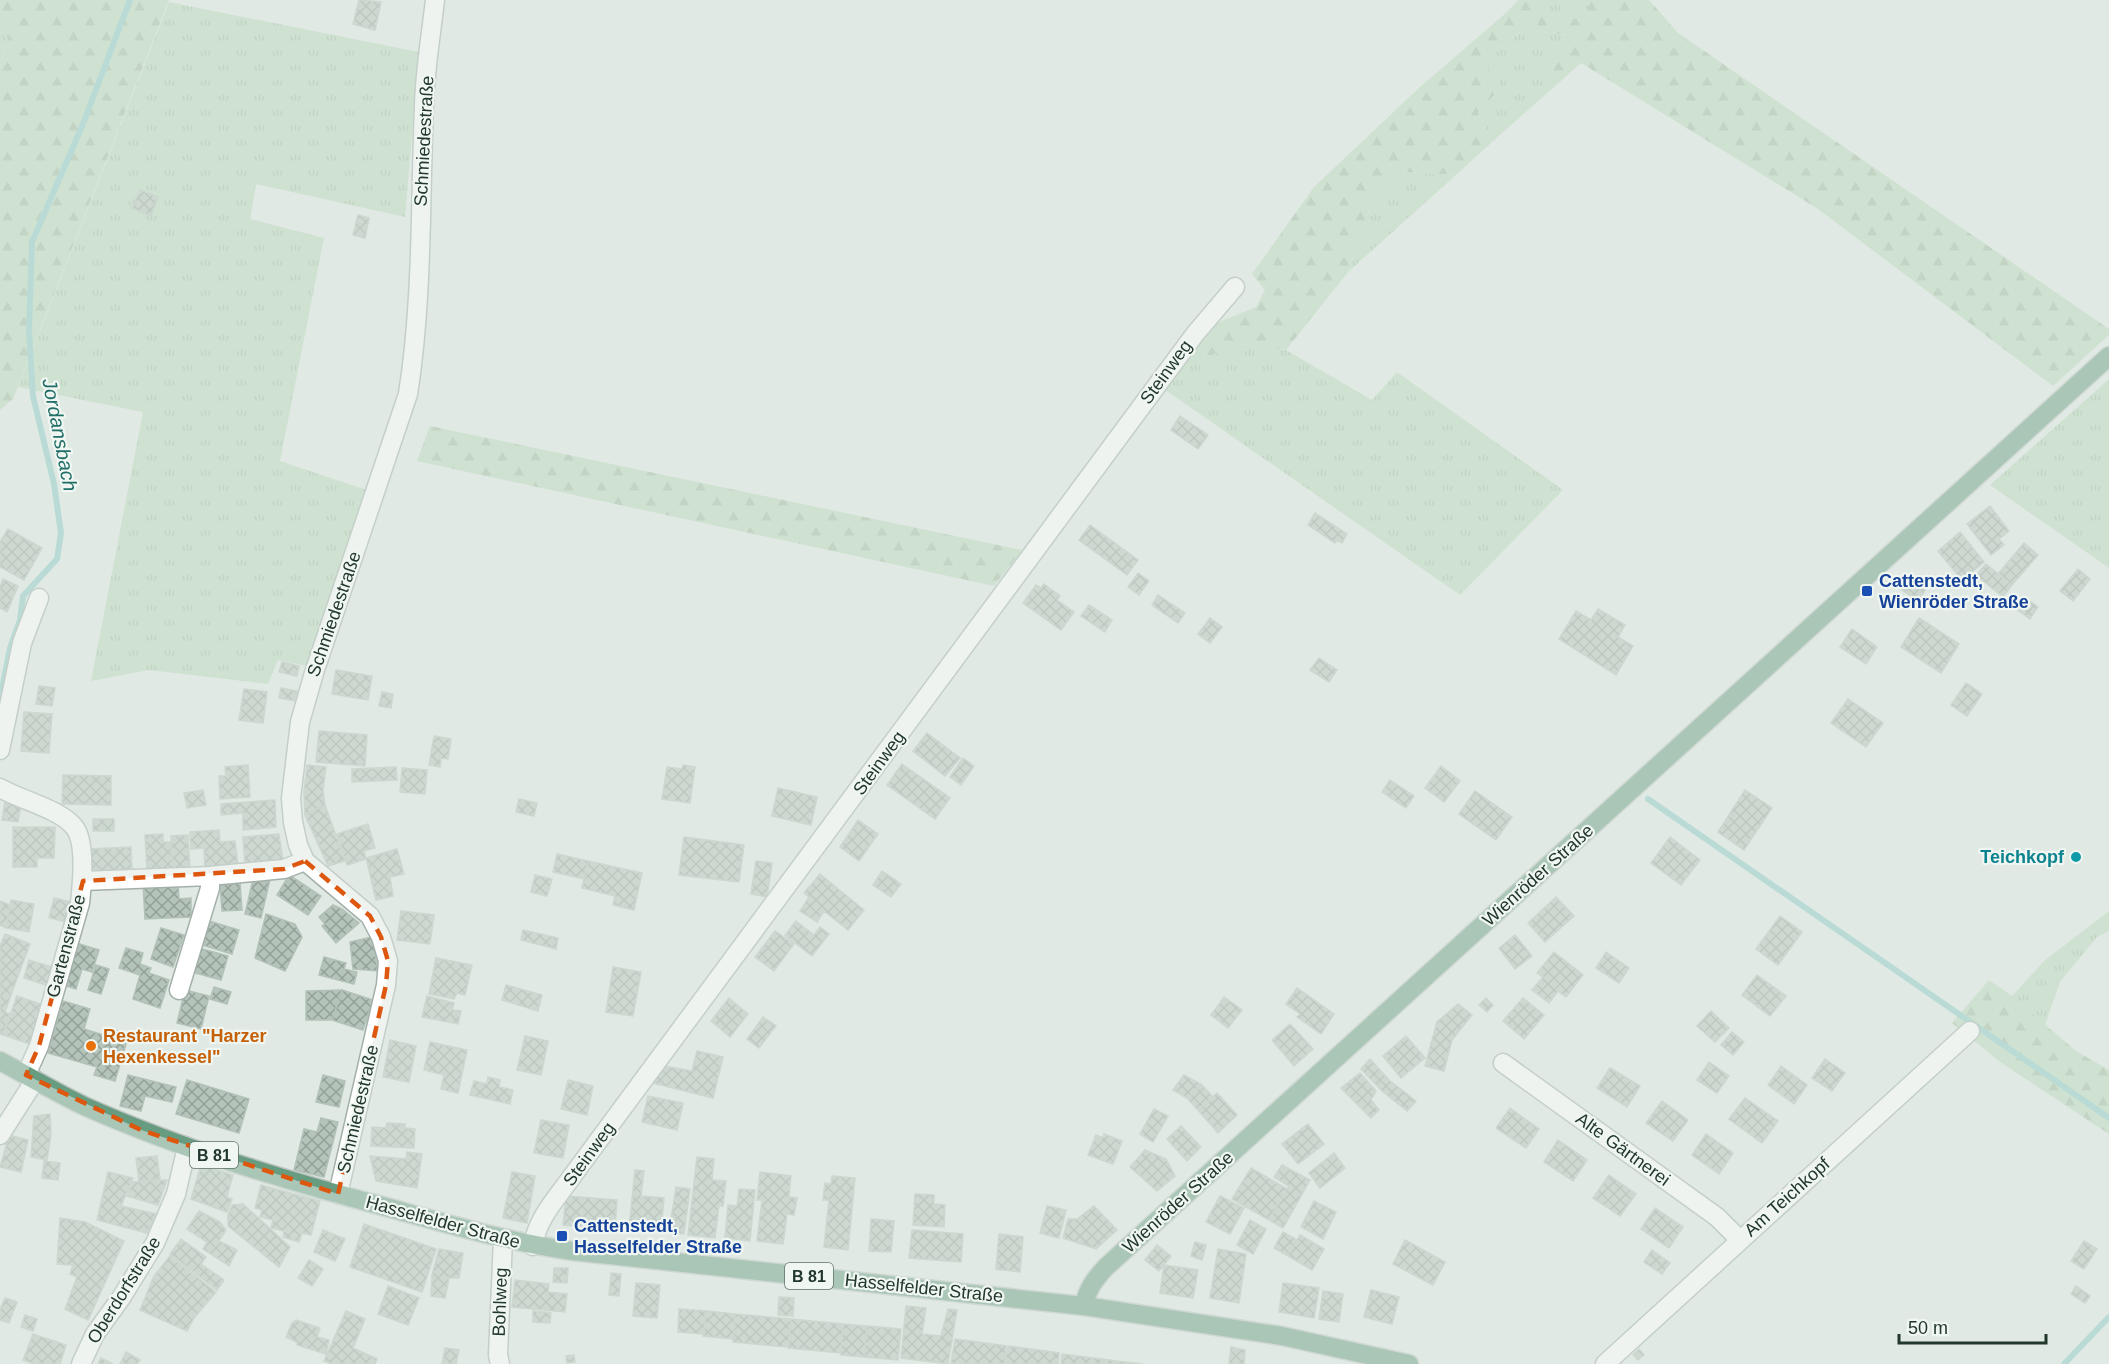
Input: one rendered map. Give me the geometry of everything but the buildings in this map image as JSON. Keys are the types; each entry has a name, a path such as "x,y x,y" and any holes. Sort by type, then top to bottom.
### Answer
{"main road":[{"name":"Wienröder Straße","path":"1084,1306 1086,1294 1093,1281 1106,1267 2109,356"},
{"name":"Hasselfelder Straße","path":"0,1061 84,1105 141,1130 187,1146 338,1194 533,1246 1084,1306 1282,1336 1409,1364"}],"street":[{"name":"Schmiedestraße","path":"338,1194 384,996 388,961 381,937 370,916 305,861 298,845 291,798 300,722 314,673 408,394 413,361 420,261 424,102 435,0"},
{"name":"Steinweg","path":"533,1246 537,1227 549,1208 1195,334 1235,287"},
{"path":"0,750 22,643 39,598"},
{"name":"Gartenstraße","path":"0,788 59,815 76,829 81,852 83,881 80,903 30,1077 0,1135"},
{"path":"83,881 210,876 284,870 305,861"},
{"path":"179,990 210,888 210,876"},
{"name":"Am Teichkopf","path":"1605,1364 1970,1031"},
{"name":"Alte Gärtnerei","path":"1503,1063 1717,1217 1740,1239"},
{"name":"Oberdorfstraße","path":"81,1364 95,1334 122,1298 156,1243 176,1194 187,1146"},
{"name":"Bohlweg","path":"500,1364 498,1355 503,1239"}],"highlighted area":[{"path":"305,861 370,916 381,937 388,961 386,985 338,1194 141,1130 26,1075 39,1046 83,881 284,869"}],"green space":[{"path":"0,0 169,0 13,399 0,410 0,67 9,33 0,28"},
{"path":"1518,0 1536,0 1540,12 1588,21 1588,0 1649,0 1678,33 2109,329 2109,335 2053,386 1818,209 1581,63 1554,87 1547,70 1585,37 1522,30 1484,61 1501,87 1478,113 1492,142 1456,175 1407,172 1373,199 1348,272 1286,350 1243,344 1205,357 1207,327 1256,307 1265,290 1252,274 1314,187 1420,87"},
{"path":"1536,0 1588,0 1588,21 1540,12"},
{"path":"169,2 419,52 405,217 256,184 250,219 324,238 280,461 367,490 306,666 278,660 268,684 149,670 91,681 143,412 18,387"},
{"path":"0,28 9,32 0,67"},
{"path":"1522,30 1586,37 1547,70 1554,87 1492,142 1478,113 1501,87 1484,61"},
{"path":"1407,172 1456,175 1348,272 1373,199"},
{"path":"1207,327 1205,357 1243,344 1286,350 1372,400 1397,372 1563,490 1460,595 1164,389"},
{"path":"2109,379 2109,568 1990,485"},
{"path":"430,426 1022,550 994,586 417,461"},
{"path":"2109,911 2109,931 2097,937 2060,982 2045,1025 2012,996 2044,961"},
{"path":"1989,980 2012,996 2076,1051 2109,1070 2109,1134 2000,1062 1952,1023"}],"waterway":[{"name":"Jordansbach","path":"0,699 10,648 20,620 23,596 57,559 61,533 54,484 33,396 29,331 32,242 83,124 130,0"},
{"path":"1648,799 2109,1118"},
{"path":"2064,1364 2109,1317"}],"place":[{"name":"Cattenstedt, Wienröder Straße","path":"1867,591"},
{"name":"Teichkopf","path":"2076,857"},
{"name":"Restaurant \"Harzer Hexenkessel\"","path":"91,1046"},
{"name":"Cattenstedt, Hasselfelder Straße","path":"562,1236"}]}
